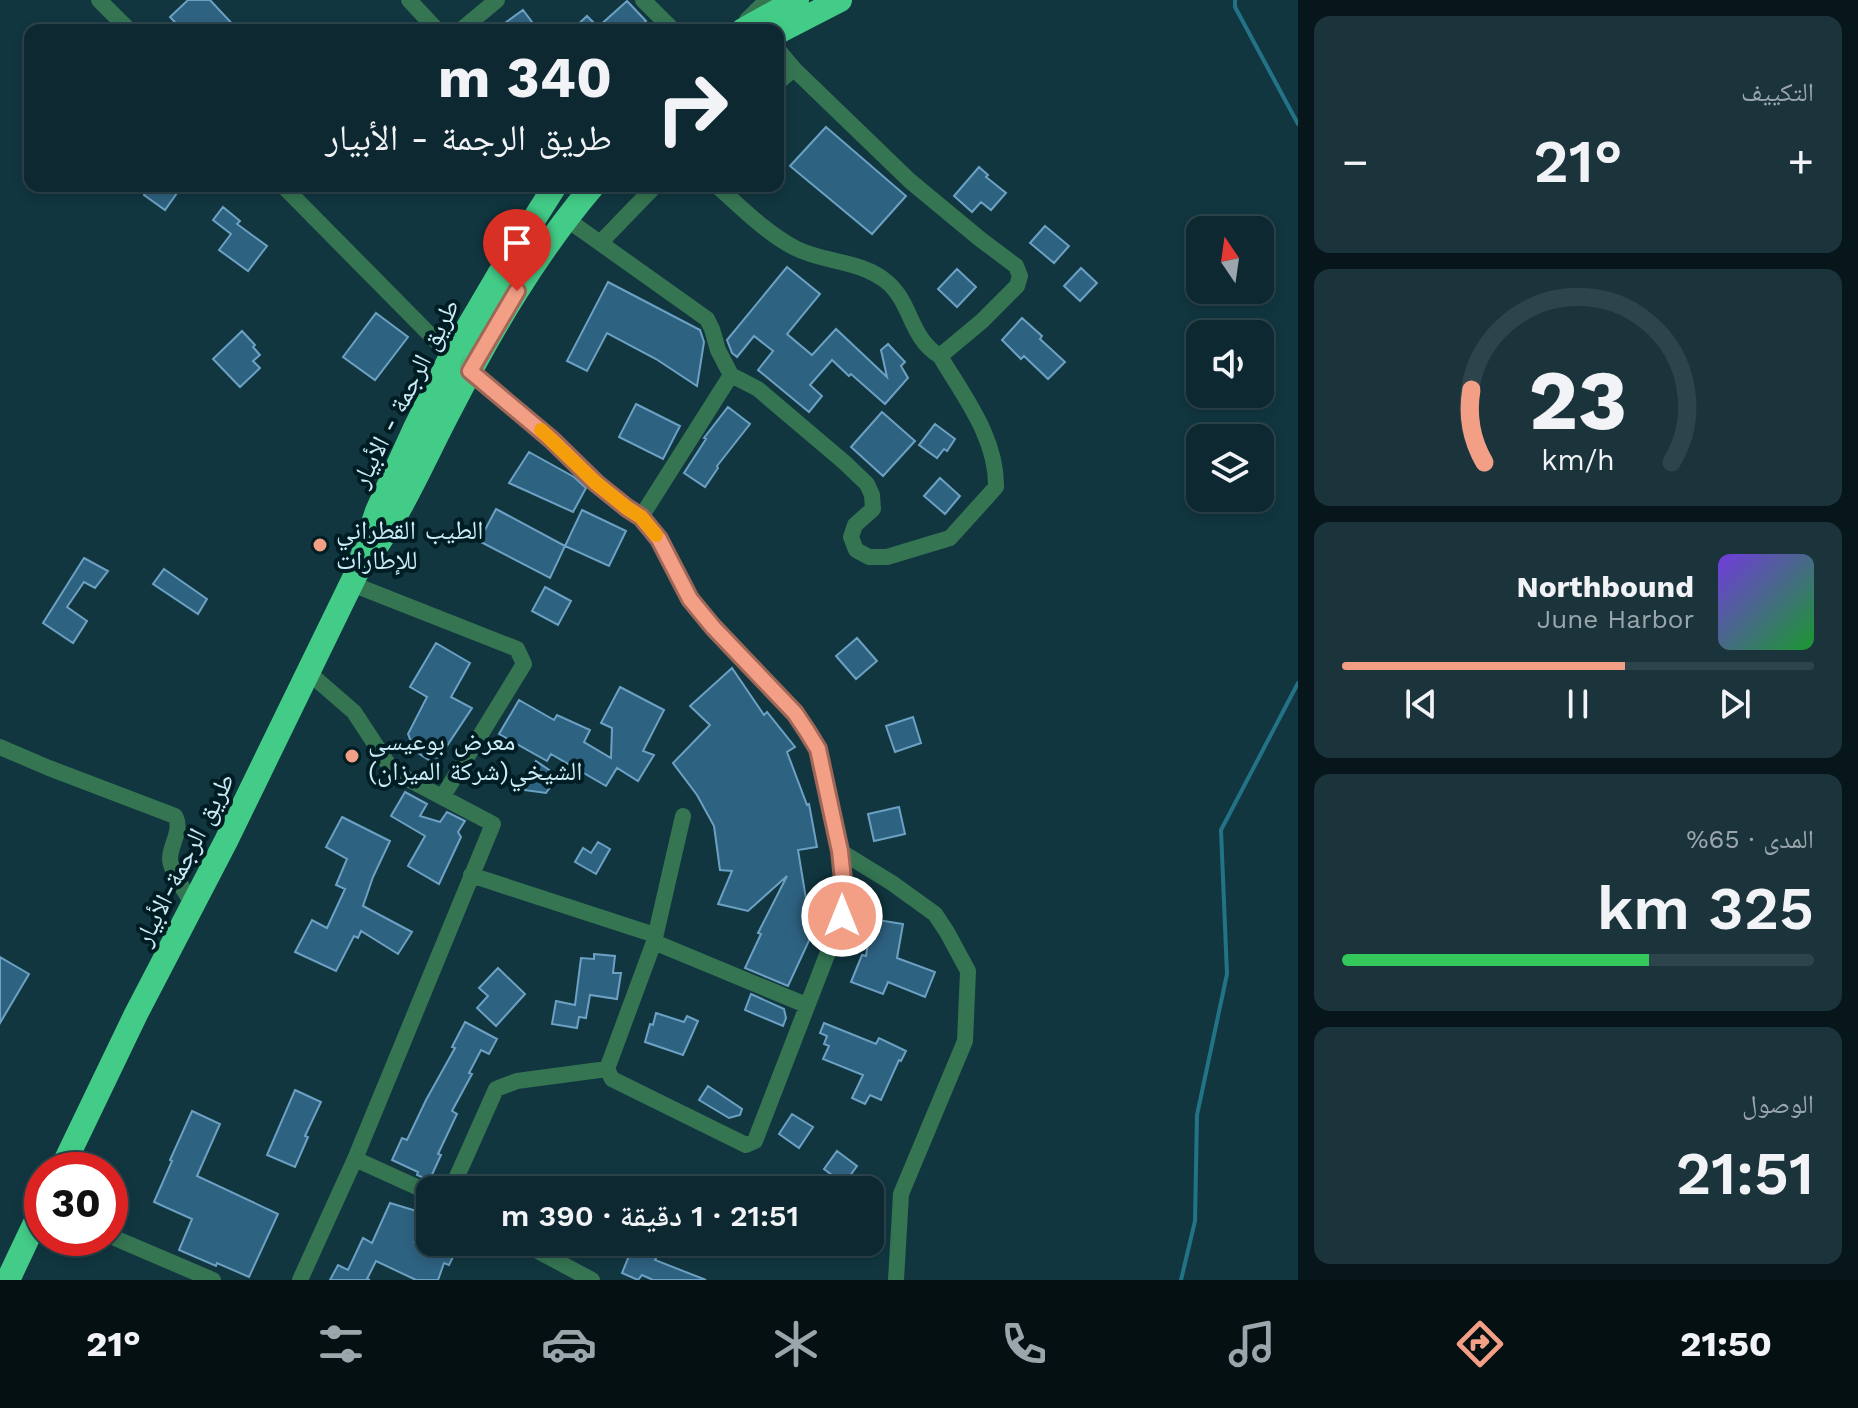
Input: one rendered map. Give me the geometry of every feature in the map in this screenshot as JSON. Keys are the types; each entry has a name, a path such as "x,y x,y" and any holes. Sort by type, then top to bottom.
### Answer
{"highway":[{"path":"751,24 797,0"},
{"path":"784,29 840,0"},
{"name":"طريق الرجمة - الأبيار","path":"354,578 389,526 498,276 551,192"},
{"name":"طريق الرجمة - الأبيار","path":"461,363 503,313 565,218 588,192"},
{"name":"طريق الرجمة-الأبيار","path":"70,1152 354,578"},
{"path":"8,1280 24,1246"}],"street":[{"path":"99,0 123,24"},
{"path":"409,0 431,24"},
{"path":"468,24 497,0"},
{"path":"643,0 667,24"},
{"path":"745,24 767,0"},
{"path":"784,57 910,181 1016,266 1020,276 1017,286 940,356"},
{"path":"784,77 794,69"},
{"path":"289,192 461,363 552,440 596,483 641,517 659,539 690,599 795,713 818,749 840,851 844,889 842,916 755,1141 746,1145 612,1079 607,1069 654,938 683,816"},
{"path":"600,243 649,192"},
{"path":"565,218 707,319 731,375 758,389 867,484 873,509 855,525 851,537 856,550 869,557 887,557 950,538 996,487 996,473 989,441 940,356 931,351 916,332 905,307 888,282 864,268 819,258 794,248 724,192"},
{"path":"641,517 731,375"},
{"path":"354,578 517,649 524,664 443,796"},
{"path":"300,1280 355,1159 493,824 390,767 354,712 308,672"},
{"path":"0,747 175,816 179,824 171,866 193,905"},
{"path":"840,851 935,914 968,971 965,1041 901,1194 896,1280"},
{"path":"471,875 654,938 806,1005"},
{"path":"457,1176 496,1089 517,1081 607,1069"},
{"path":"355,1159 416,1187"},
{"path":"128,1244 213,1280"},
{"path":"547,1256 592,1280"}],"building":[{"path":"188,0 210,0 232,24 176,24 170,17"},
{"path":"627,1 646,21 642,24 601,24"},
{"path":"523,10 534,24 506,24"},
{"path":"587,16 595,24 578,24"},
{"path":"826,127 906,196 872,234 790,166"},
{"path":"979,167 1006,193 991,210 981,202 972,212 954,196"},
{"path":"146,192 178,192 165,210 144,195"},
{"path":"223,207 240,221 237,224 267,246 248,271 219,250 231,234 213,220"},
{"path":"1045,226 1069,246 1054,263 1030,243"},
{"path":"787,267 820,294 787,334 812,355 836,329 887,377 881,350 888,344 905,362 901,366 908,378 885,404 832,360 810,385 822,396 809,412 758,370 773,351 754,336 737,357 732,353 727,340"},
{"path":"1081,268 1097,283 1080,301 1064,286"},
{"path":"957,269 976,287 957,307 938,289"},
{"path":"608,282 700,330 704,342 697,386 656,359 607,333 587,371 567,361"},
{"path":"376,313 408,337 375,380 343,357"},
{"path":"1022,318 1065,362 1048,379 1002,340"},
{"path":"242,331 260,355 253,361 260,368 240,387 213,359"},
{"path":"636,404 680,426 663,459 619,437"},
{"path":"728,407 750,424 717,466 705,487 684,473 704,438"},
{"path":"882,412 915,441 883,476 851,447"},
{"path":"935,424 955,439 947,451 944,449 937,458 919,445"},
{"path":"529,452 574,477 586,488 573,512 509,483"},
{"path":"940,478 960,496 945,514 924,496"},
{"path":"496,509 565,546 550,578 479,541"},
{"path":"582,510 626,531 609,566 565,546"},
{"path":"84,558 108,571 95,588 84,582 67,607 87,621 73,643 43,623"},
{"path":"164,569 207,599 198,614 153,584"},
{"path":"545,587 571,601 558,625 532,611"},
{"path":"857,638 877,661 856,679 836,656"},
{"path":"436,643 470,663 451,697 472,708 435,764 415,751 408,734 427,697 410,687"},
{"path":"732,668 764,715 767,712 795,747 787,752 809,804 817,847 798,850 807,905 825,906 788,986 745,968 761,934 758,933 787,876 748,911 718,904 732,871 720,870 714,826 697,795 673,763 710,725 690,706"},
{"path":"620,687 664,710 643,751 654,755 638,781 617,768 606,786 551,754 547,761 499,734 519,700 554,720 557,715 590,730 584,742 611,758 612,728 601,723"},
{"path":"913,717 921,743 895,752 886,726"},
{"path":"536,761 558,776 546,793 517,789"},
{"path":"405,792 427,804 420,816 440,822 447,812 465,821 458,832 461,837 439,884 408,866 425,836 391,816"},
{"path":"899,807 905,834 874,841 868,814"},
{"path":"342,817 390,841 363,906 412,932 398,954 361,931 358,938 354,936 336,971 295,952 312,920 327,928 345,889 336,885 347,859 326,847"},
{"path":"598,842 610,849 596,874 575,862 583,848 591,853"},
{"path":"872,919 903,924 897,958 935,972 925,997 888,982 883,994 851,982 862,955 866,956"},
{"path":"594,954 615,956 613,973 621,973 617,999 590,995 586,1018 579,1017 577,1028 552,1024 556,1001 575,1005 581,958 594,959"},
{"path":"0,957 29,974 0,1023"},
{"path":"498,968 525,994 496,1026 477,1008 488,996 479,988"},
{"path":"751,994 784,1009 786,1018 783,1026 745,1010"},
{"path":"656,1013 684,1022 687,1016 698,1021 683,1055 645,1042"},
{"path":"465,1022 497,1039 489,1054 481,1050 469,1073 472,1074 452,1111 457,1114 431,1176 419,1176 418,1172 392,1160 402,1138 407,1140 455,1048 452,1047"},
{"path":"824,1023 876,1044 879,1038 906,1051 881,1100 870,1095 865,1104 852,1098 863,1075 823,1059 829,1046 824,1044 827,1036 820,1033"},
{"path":"708,1086 742,1109 740,1115 729,1118 699,1100"},
{"path":"295,1090 321,1102 295,1167 267,1155"},
{"path":"192,1111 220,1124 197,1176 278,1214 249,1277 179,1250 192,1219 154,1202"},
{"path":"792,1114 813,1127 799,1148 779,1134"},
{"path":"837,1151 857,1166 850,1176 833,1176 824,1169"},
{"path":"390,1203 416,1211 416,1256 454,1256 449,1265 444,1263 438,1280 416,1280 376,1261 367,1279 370,1280 330,1280 338,1265 348,1270 363,1238 372,1243"},
{"path":"629,1256 657,1256 655,1260 706,1280 653,1280 642,1275 638,1280 622,1273"}],"waterway":[{"path":"1235,0 1235,7 1298,124"},
{"path":"1181,1280 1195,1221 1197,1115 1227,974 1221,830 1298,683"}],"slow traffic":[{"path":"541,430 596,483 641,517 656,535"}],"place":[{"name":"الطيب القطراني للإطارات","path":"320,545"},
{"name":"معرض بوعيسى الشيخي(شركة الميزان)","path":"352,756"}],"route":[{"path":"517,291 470,371 552,440 596,483 641,517 659,539 690,599 795,713 818,749 840,851 844,889 842,916"}]}
